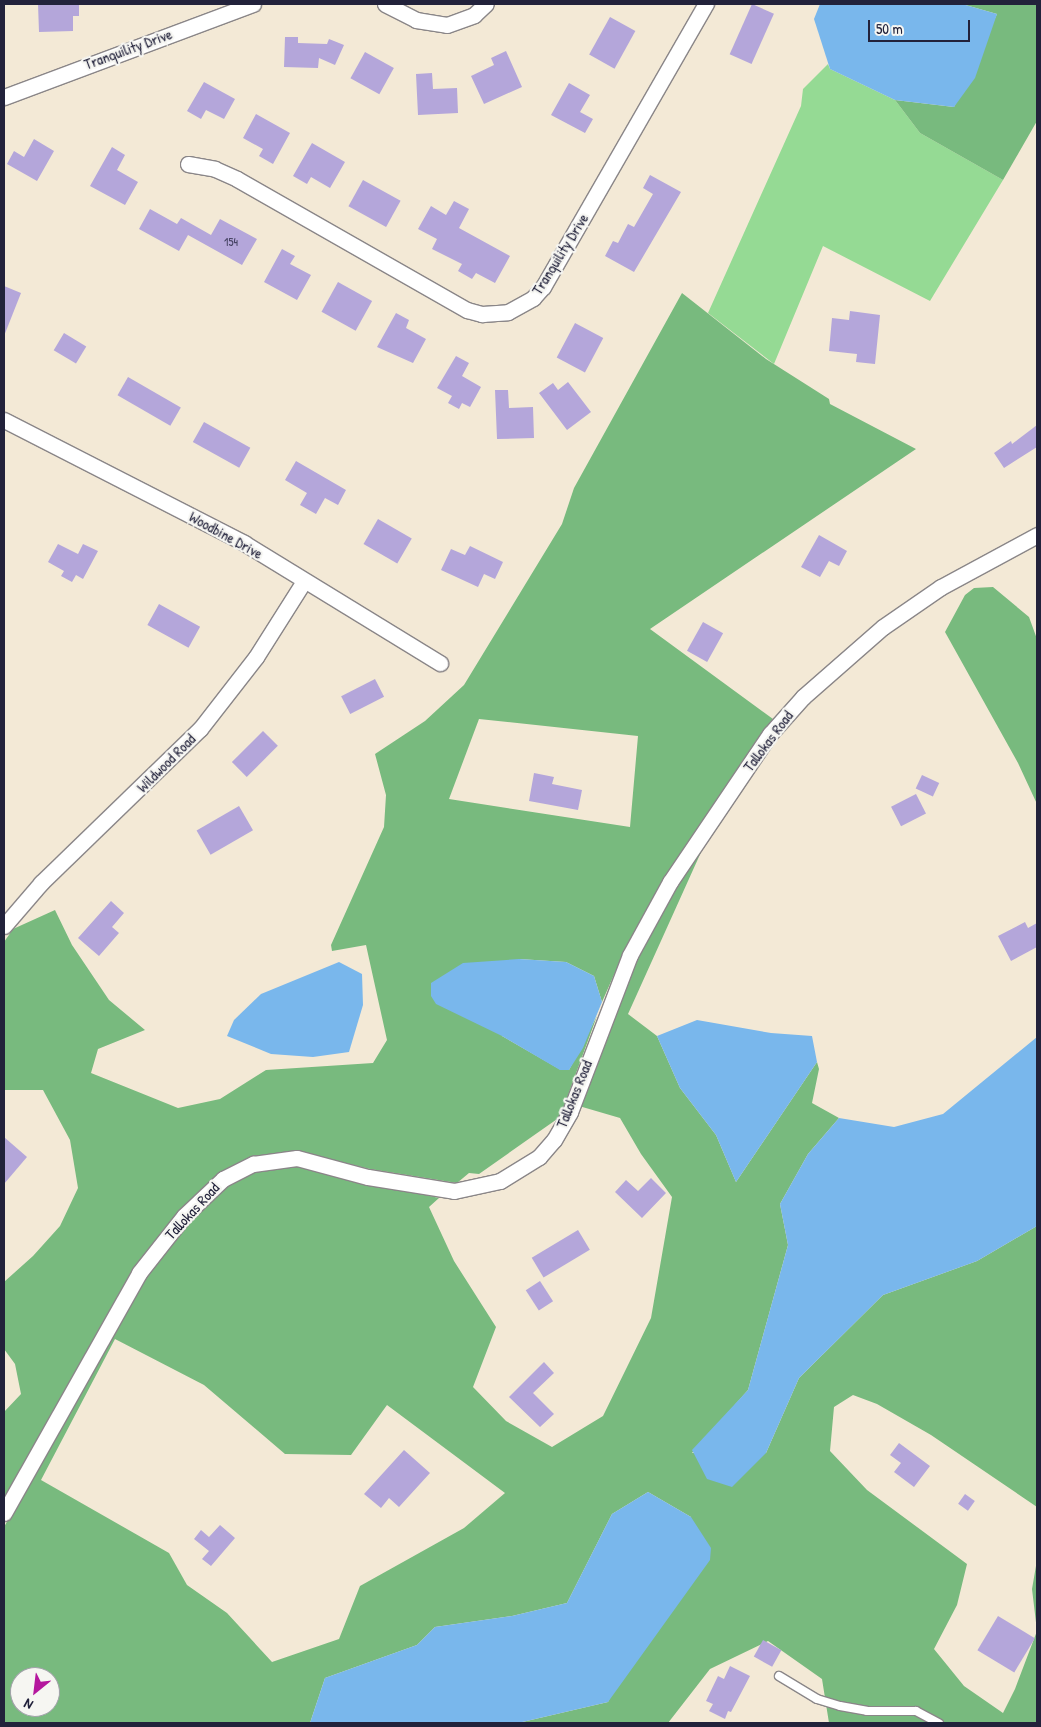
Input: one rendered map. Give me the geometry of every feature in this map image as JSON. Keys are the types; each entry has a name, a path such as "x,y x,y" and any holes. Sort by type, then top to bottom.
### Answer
{"street":[{"name":"Tranquility Drive","path":"4,97 253,4"},
{"path":"385,4 416,20 432,25 461,21 486,4"},
{"name":"Tranquility Drive","path":"188,164 215,169 237,179 467,310 482,314 508,312 533,298 542,287 706,4"},
{"name":"Woodbine Drive","path":"4,420 244,543 440,664"},
{"name":"Tallokas Road","path":"4,1513 139,1273 184,1216 223,1179 253,1164 297,1158 368,1177 454,1191 500,1181 539,1157 554,1140 570,1112 630,955 670,882 770,734 808,692 883,627 941,587 1037,535"},
{"name":"Wildwood Road","path":"4,926 41,883 200,730 256,657 304,580"}],"lane":[{"path":"779,1676 818,1698 840,1706 867,1711 916,1711 939,1723"}],"green space":[{"path":"962,4 1037,4 1037,121 1003,180 920,133 895,100 954,107 997,14"},
{"path":"828,64 830,69 895,100 920,133 1003,180 930,301 823,246 774,364 708,313 801,106 803,89"},
{"path":"682,293 766,359 829,399 830,404 916,449 650,629 773,719 664,878 624,952 602,1002 594,976 566,962 519,959 502,1036 561,1070 569,1070 597,1016 560,1117 479,1174 469,1173 457,1183 370,1169 297,1151 253,1156 219,1173 179,1211 133,1269 4,1499 4,1412 21,1394 15,1364 4,1349 4,1282 33,1256 60,1226 78,1188 70,1140 43,1090 4,1090 4,942 13,929 55,910 72,945 109,1000 145,1030 98,1049 91,1073 178,1108 220,1099 266,1070 373,1063 387,1040 366,945 332,951 331,945 384,827 386,795 375,754 425,721 464,685 562,524 574,488","holes":["479,719 638,736 630,827 449,799"]},
{"path":"993,587 1029,617 1037,639 1037,804 1018,763 945,632 965,595 974,588"},
{"path":"719,820 702,850 628,1014 657,1036 680,1088 716,1135 736,1182 817,1062 819,1069 812,1103 839,1118 808,1154 780,1204 788,1245 748,1390 692,1453 766,1453 799,1378 883,1295 977,1261 1037,1226 1037,1507 931,1435 877,1404 853,1395 834,1407 830,1451 867,1490 967,1564 957,1605 934,1649 964,1686 1003,1713 1015,1689 1037,1631 1037,1723 829,1723 822,1679 768,1641 710,1669 668,1723 518,1723 608,1702 691,1517 648,1492 612,1514 567,1603 512,1616 435,1627 417,1645 325,1678 310,1723 4,1723 4,1527 144,1277 189,1221 226,1185 239,1178 272,1167 295,1166 439,1198 429,1207 454,1261 496,1327 473,1387 506,1421 552,1447 603,1416 651,1318 672,1197 641,1154 620,1118 579,1106 636,958 676,886","holes":["115,1339 204,1385 285,1454 351,1455 387,1405 505,1493 464,1528 360,1586 339,1639 272,1662 227,1613 187,1585 169,1553 41,1480"]},
{"path":"1037,1560 1037,1631 1032,1589"}],"water":[{"path":"820,4 962,4 997,14 975,78 954,107 895,100 830,69 814,19"},
{"path":"519,959 566,962 594,976 602,1002 583,1048 569,1070 560,1070 502,1036 436,1004 431,996 431,983 463,963"},
{"path":"339,962 362,974 363,1005 349,1052 313,1057 271,1054 227,1036 234,1020 261,994"},
{"path":"697,1020 771,1033 812,1036 817,1062 736,1182 716,1135 680,1088 657,1036"},
{"path":"1037,1037 1037,1226 977,1261 883,1295 799,1378 766,1453 732,1487 707,1479 692,1450 748,1390 788,1245 780,1204 808,1154 839,1118 894,1127 943,1114"},
{"path":"648,1492 691,1517 711,1548 710,1560 608,1702 518,1723 310,1723 325,1678 417,1645 435,1627 512,1616 567,1603 612,1514"}],"building":[{"path":"38,4 79,4 79,16 73,16 73,31 39,32"},
{"path":"752,4 774,14 752,64 730,54"},
{"path":"610,17 635,31 615,69 589,55"},
{"path":"285,37 298,37 298,43 327,44 329,39 344,45 335,65 319,58 318,68 284,67"},
{"path":"506,51 522,87 484,104 471,76 494,65 491,58"},
{"path":"365,52 394,68 379,94 350,78"},
{"path":"432,73 433,89 457,88 458,113 418,115 416,74"},
{"path":"204,82 235,99 224,119 206,110 201,119 187,111"},
{"path":"569,83 590,95 580,112 593,119 585,133 551,115"},
{"path":"256,114 290,133 273,164 259,156 263,149 243,138"},
{"path":"34,139 54,151 37,181 7,164 14,151 24,157"},
{"path":"312,143 345,162 330,188 311,177 307,184 293,176"},
{"path":"112,147 125,155 117,170 138,182 125,205 90,186"},
{"path":"650,175 681,192 634,272 605,256 613,241 618,243 628,224 634,227 653,194 643,188"},
{"path":"363,180 401,201 386,227 348,206"},
{"path":"454,201 469,209 459,228 510,256 495,283 476,273 472,279 458,271 462,264 432,249 437,239 418,229 431,206 446,215"},
{"path":"150,209 177,224 181,218 211,235 220,219 257,239 242,265 188,235 179,251 139,229"},
{"path":"282,249 295,256 290,264 311,275 297,300 264,282"},
{"path":"338,282 372,301 356,331 322,312"},
{"path":"4,286 21,293 4,336"},
{"path":"850,311 880,315 875,364 856,362 857,354 829,351 832,318 849,320"},
{"path":"396,313 409,320 406,328 426,339 413,363 377,347"},
{"path":"575,323 603,338 585,372 557,357"},
{"path":"64,333 86,346 76,364 54,350"},
{"path":"456,356 469,363 462,376 481,387 470,407 462,403 459,409 448,403 452,396 437,388"},
{"path":"128,377 181,408 170,426 118,395"},
{"path":"568,382 591,412 567,430 539,393 553,383 558,390"},
{"path":"495,390 508,390 509,408 533,407 534,438 497,439"},
{"path":"204,422 250,448 239,468 193,442"},
{"path":"1037,425 1037,447 1004,468 994,453 1011,441 1012,444"},
{"path":"296,461 346,490 338,505 325,498 316,514 300,505 307,493 285,480"},
{"path":"378,519 412,538 397,564 364,544"},
{"path":"819,535 847,551 839,566 829,561 820,577 801,567"},
{"path":"58,544 78,554 83,544 98,551 83,579 76,575 72,582 61,576 64,571 48,562"},
{"path":"470,546 503,562 495,579 484,574 478,587 441,570 451,549 465,555"},
{"path":"159,604 200,627 188,648 147,625"},
{"path":"703,622 723,633 707,662 687,651"},
{"path":"375,679 384,697 350,714 341,696"},
{"path":"263,731 278,746 247,777 232,762"},
{"path":"534,773 554,777 552,784 582,790 578,810 529,801"},
{"path":"922,775 939,783 933,797 916,789"},
{"path":"916,794 926,814 901,826 891,807"},
{"path":"239,806 253,830 211,855 197,830"},
{"path":"111,901 124,913 112,927 119,933 99,956 78,938"},
{"path":"1025,922 1028,928 1037,923 1037,947 1011,961 998,936"},
{"path":"4,1137 27,1157 4,1184"},
{"path":"651,1178 666,1193 642,1218 615,1192 626,1180 638,1191"},
{"path":"578,1230 590,1250 544,1278 532,1258"},
{"path":"540,1281 553,1301 539,1310 526,1290"},
{"path":"544,1362 554,1373 533,1393 554,1414 540,1427 509,1397"},
{"path":"899,1443 930,1466 914,1487 894,1472 901,1463 890,1455"},
{"path":"404,1450 430,1473 399,1507 389,1498 381,1508 364,1494"},
{"path":"965,1494 975,1501 968,1511 958,1504"},
{"path":"220,1525 235,1538 211,1566 202,1559 209,1551 194,1539 201,1530 209,1537"},
{"path":"998,1616 1035,1638 1014,1672 977,1650"},
{"path":"763,1640 781,1650 772,1667 754,1657"},
{"path":"730,1666 750,1676 731,1712 728,1711 725,1719 709,1711 713,1704 706,1701 718,1676 724,1679"}]}
